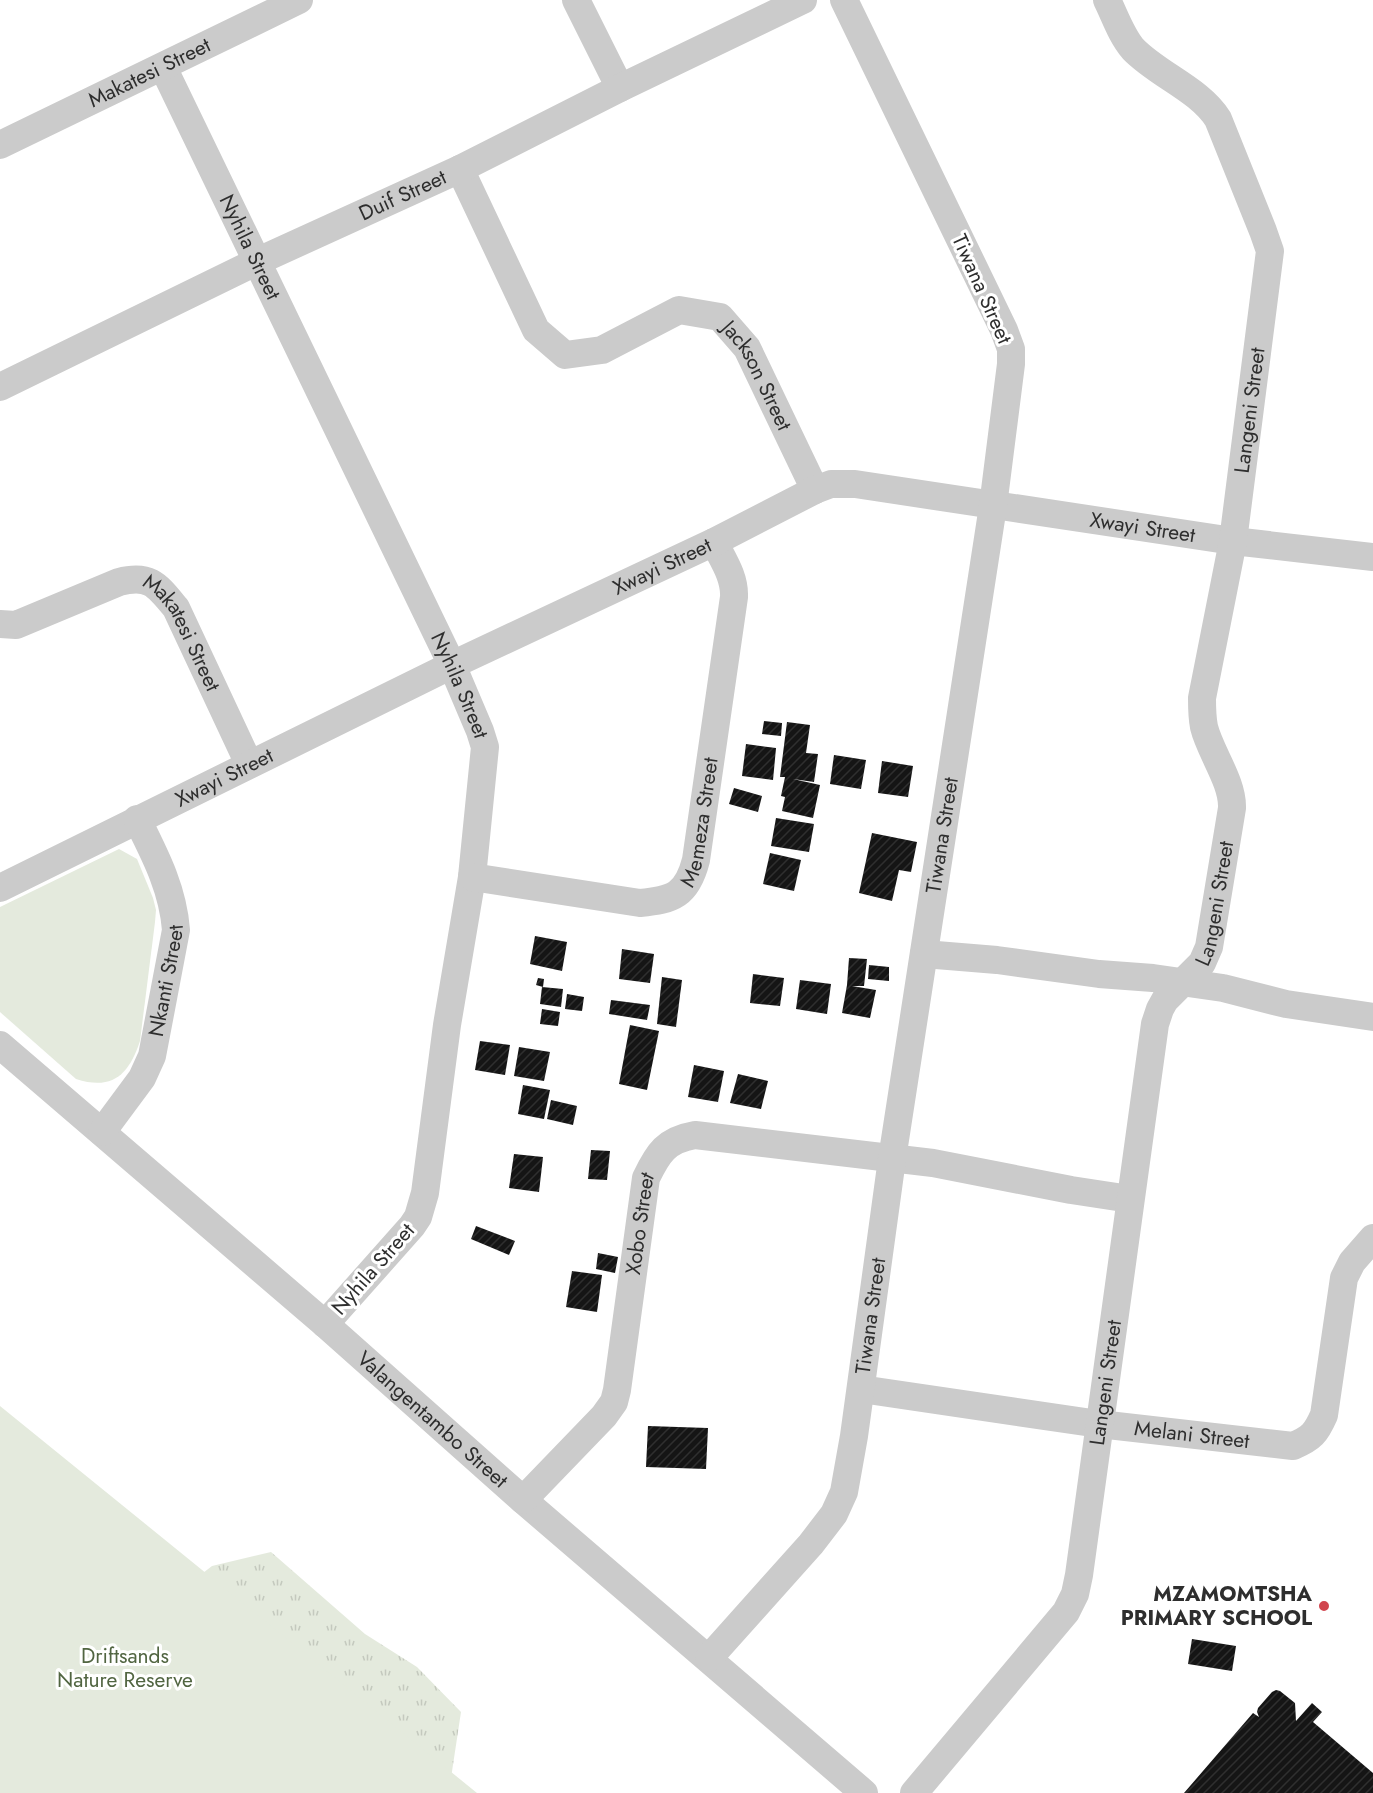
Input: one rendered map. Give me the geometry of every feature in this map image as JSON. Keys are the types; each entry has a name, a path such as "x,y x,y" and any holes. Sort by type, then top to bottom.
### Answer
{"street":[{"name":"Makatesi Street","path":"0,145 299,0"},
{"path":"576,0 620,88"},
{"name":"Duif Street","path":"0,387 256,262 460,169 620,88 803,0"},
{"name":"Tiwana Street","path":"709,1658 811,1544 834,1514 844,1492 855,1436 892,1159 993,506 1011,364 1011,349 995,310 844,0"},
{"name":"Langeni Street","path":"914,1793 1027,1660 1071,1603 1077,1584 1155,1024 1165,1000 1202,963 1209,947 1232,808 1230,795 1204,727 1202,698 1233,541 1270,251 1261,223 1218,120 1209,106 1133,48 1124,37 1107,0"},
{"name":"Nyhila Street","path":"163,67 452,665 480,731 484,747 472,877 447,1025 422,1208 412,1226 325,1324"},
{"name":"Jackson Street","path":"460,169 536,330 565,355 602,350 679,310 720,316 747,348 815,490"},
{"name":"Xwayi Street","path":"0,888 452,665 714,542 831,484 855,484 1233,541 1373,557"},
{"name":"Memeza Street","path":"472,877 639,903 660,901 674,896 686,885 696,860 735,589 729,571 714,542"},
{"name":"Makatesi Street","path":"0,624 16,625 119,582 136,578 150,582 176,608 249,764"},
{"name":"Nkanti Street","path":"102,1132 142,1078 152,1056 176,930 175,909 170,892 157,858 137,819"},
{"path":"924,954 1153,978 1222,988 1286,1004 1373,1017"},
{"name":"Valangentambo Street","path":"0,1046 325,1324 523,1500 864,1793"},
{"name":"Xobo Street","path":"523,1500 604,1416 614,1401 646,1178 654,1161 664,1148 680,1137 696,1135 933,1162 1071,1190 1130,1199"},
{"name":"Melani Street","path":"861,1389 1099,1424 1293,1446 1309,1439 1318,1428 1324,1415 1344,1278 1352,1262 1373,1238"}],"green space":[{"path":"119,849 137,859 156,910 140,1041 131,1063 118,1077 100,1083 89,1082 76,1079 0,1012 0,907"},
{"name":"Driftsands Nature Reserve","path":"0,1406 477,1793 0,1793"},
{"path":"271,1552 365,1634 417,1667 461,1712 451,1778 163,1604 212,1566"}],"building":[{"path":"764,721 782,723 781,736 762,734"},
{"path":"787,722 810,725 806,753 818,754 814,782 793,779 820,785 813,818 782,811 785,797 781,796 785,777 780,777"},
{"path":"746,744 776,748 773,780 742,776"},
{"path":"834,755 866,760 861,789 830,784"},
{"path":"882,761 913,766 908,797 878,793"},
{"path":"734,788 762,796 758,812 729,804"},
{"path":"776,818 814,824 809,852 771,846"},
{"path":"872,833 917,842 911,872 899,870 892,901 859,893"},
{"path":"770,853 801,860 794,891 763,884"},
{"path":"535,936 567,942 562,971 530,964"},
{"path":"622,949 654,954 650,983 619,979"},
{"path":"849,958 867,959 864,986 852,986 876,990 870,1018 842,1013"},
{"path":"869,965 889,967 889,981 868,979"},
{"path":"753,974 784,978 780,1006 750,1003"},
{"path":"662,977 682,980 676,1027 657,1024"},
{"path":"538,978 544,979 543,987 536,985"},
{"path":"800,980 831,984 827,1014 796,1009"},
{"path":"542,987 563,989 561,1007 540,1004"},
{"path":"567,994 584,997 582,1011 565,1009"},
{"path":"611,1000 650,1005 647,1020 609,1014"},
{"path":"542,1009 560,1012 558,1026 540,1024"},
{"path":"630,1025 659,1031 647,1090 619,1084"},
{"path":"480,1041 510,1045 505,1075 475,1070"},
{"path":"519,1047 550,1052 544,1081 514,1076"},
{"path":"694,1065 724,1071 718,1102 688,1097"},
{"path":"738,1074 768,1081 761,1109 730,1103"},
{"path":"523,1085 550,1090 544,1119 518,1114"},
{"path":"551,1100 577,1106 573,1125 547,1119"},
{"path":"591,1150 610,1151 607,1180 588,1179"},
{"path":"514,1154 543,1157 539,1192 509,1188"},
{"path":"476,1226 515,1241 509,1255 471,1239"},
{"path":"598,1253 618,1257 615,1273 596,1269"},
{"path":"572,1271 602,1275 597,1312 566,1307"},
{"path":"648,1426 708,1428 706,1469 646,1467"},
{"path":"1192,1639 1236,1646 1232,1671 1188,1664"},
{"path":"1276,1690 1295,1703 1296,1721 1312,1703 1322,1712 1313,1722 1373,1773 1373,1793 1184,1793 1253,1713 1259,1717 1258,1708"}],"place":[{"name":"MZAMOMTSHA PRIMARY SCHOOL","path":"1324,1606"}]}
